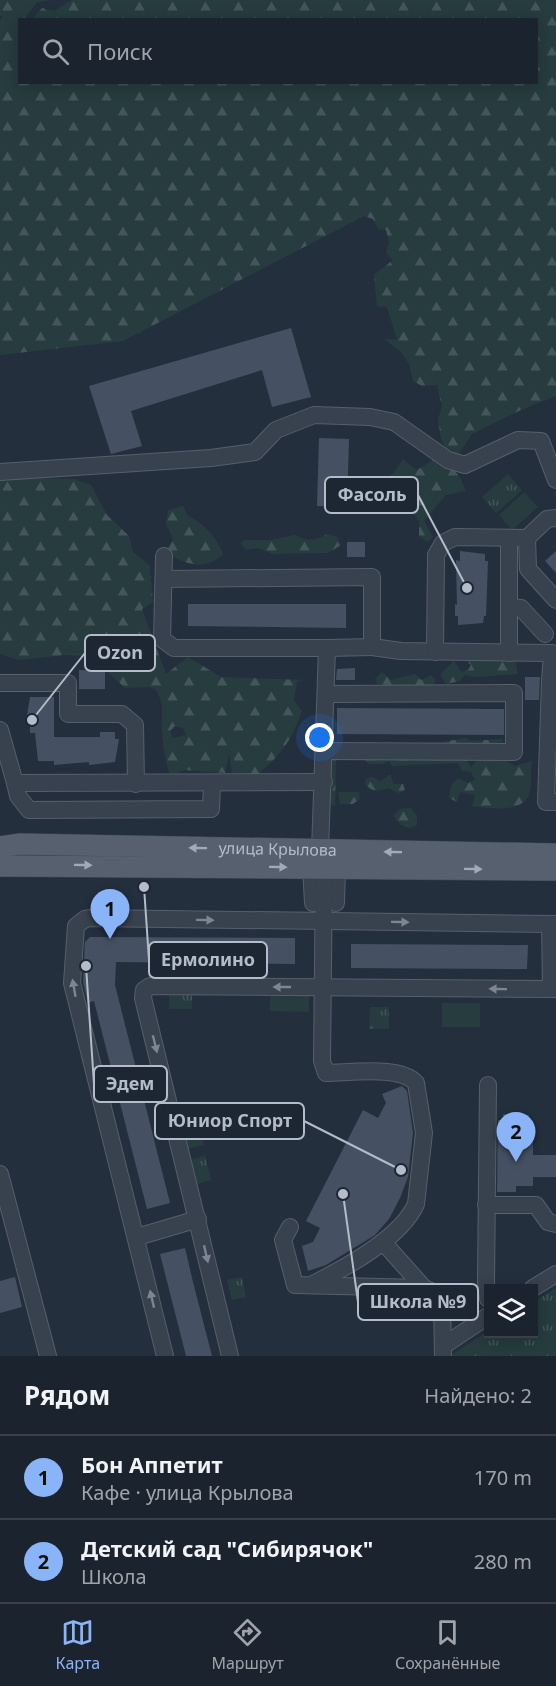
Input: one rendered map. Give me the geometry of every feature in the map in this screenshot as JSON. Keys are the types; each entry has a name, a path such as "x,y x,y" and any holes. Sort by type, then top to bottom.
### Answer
{"main road":[{"name":"улица Крылова","path":"0,847 30,845 323,863 556,870"},
{"name":"улица Крылова","path":"0,866 323,863 556,854"}],"lane":[{"path":"0,471 210,458 255,452 276,430 314,415 370,417 394,422 448,460 465,465 518,440 541,441 556,480"},
{"path":"435,652 436,555 444,543 455,537 527,538 547,519 556,518"},
{"path":"509,538 509,653"},
{"path":"527,538 528,569 556,600"},
{"path":"164,556 162,639 174,648 372,647 435,652 554,653 546,802 556,802"},
{"path":"165,579 372,577 372,647"},
{"path":"509,607 521,608 545,634"},
{"path":"313,1284 355,1263 383,1242 412,1213 416,1204 424,1133 416,1083 411,1077 399,1072 326,1073 322,1061 327,648"},
{"path":"0,683 68,683 68,714 122,714 135,725 136,784"},
{"path":"324,751 513,752 514,693 327,694"},
{"path":"0,730 18,796 29,810 211,809 212,783"},
{"path":"15,783 324,782"},
{"path":"323,863 336,903"},
{"path":"313,903 323,863"},
{"path":"165,1356 72,983 76,926 84,919 91,918 553,924 554,989 150,986 144,990 143,998 230,1356"},
{"path":"488,1085 486,1205 489,1284"},
{"path":"0,1174 48,1356"},
{"path":"486,1205 536,1205 549,1221 556,1224"},
{"path":"137,1237 198,1219"},
{"path":"290,1227 283,1240 295,1285 424,1288 442,1296 443,1351"},
{"path":"383,1242 424,1288"},
{"path":"538,1285 556,1274"},
{"path":"443,1351 484,1320"}],"green space":[{"path":"0,0 52,0 37,2 26,17 28,18 18,18 18,84 538,84 538,18 33,18 42,8 54,11 72,0 556,0 556,396 472,434 458,455 445,447 441,439 438,419 442,407 437,385 422,386 413,381 409,364 401,352 384,339 397,340 387,307 377,306 374,275 393,260 386,253 389,243 386,230 378,229 373,219 364,216 123,341 0,355 0,21 3,16 0,16"},
{"path":"403,460 417,470 433,460 454,470 463,484 465,491 446,495 424,521 433,537 427,542 419,536 419,521 408,507 397,510 387,500 388,480"},
{"path":"508,474 522,490 496,513 482,497"},
{"path":"73,479 91,485 107,515 129,536 133,552 150,566 153,602 142,609 166,674 188,657 221,677 305,680 297,681 294,701 302,711 294,731 285,746 266,767 257,775 232,773 229,754 225,773 185,770 170,776 162,738 163,710 155,689 125,688 91,656 64,655 19,660 0,654 0,480","holes":["175,726 183,728 186,735 173,738 170,731"]},
{"path":"524,492 538,507 512,530 499,515"},
{"path":"183,506 188,516 204,527 217,542 223,554 216,560 202,564 187,563 165,552 173,539 166,524 168,510"},
{"path":"327,534 337,537 341,545 328,553 273,554 258,548 246,550 241,544 244,540 271,540 295,535 311,540"},
{"path":"464,659 512,659 516,663 518,674 476,677 464,675 460,681 446,684 440,674 454,661 461,672 468,670 471,665"},
{"path":"382,672 391,680 415,674 421,680 431,675 436,680 432,688 377,684 375,679"},
{"path":"466,738 470,741 503,739 503,743 495,747 443,747 442,742"},
{"path":"331,758 336,760 335,806 329,803"},
{"path":"364,759 466,759 471,768 476,760 502,759 515,766 532,761 530,790 523,803 517,806 485,808 472,806 475,795 460,792 457,802 449,798 451,786 458,778 468,783 475,780 471,772 462,771 458,763 392,766 389,761 382,764 368,764"},
{"path":"390,775 394,784 403,784 405,790 398,793 388,788 375,790 365,784 366,779 372,777 380,781"},
{"path":"338,792 359,792 360,799 353,804 340,804"},
{"path":"411,808 417,816 417,825 410,828 401,825 393,816 400,809"},
{"path":"270,991 309,992 309,1012 270,1011"},
{"path":"169,992 192,992 192,1009 169,1009"},
{"path":"442,1003 480,1003 480,1027 442,1027"},
{"path":"370,1007 389,1007 389,1029 369,1029"},
{"path":"194,1106 204,1145 186,1149 176,1111"},
{"path":"205,1156 211,1180 197,1184 190,1160"},
{"path":"242,1277 246,1297 232,1300 227,1280"},
{"path":"556,1288 556,1356 450,1356 484,1334 484,1338 538,1338 538,1299"}],"building":[{"path":"291,328 311,397 272,407 262,370 131,411 142,446 111,454 89,386"},
{"path":"319,438 349,439 347,507 317,506"},
{"path":"347,542 365,542 365,557 347,557"},
{"path":"460,551 485,554 485,561 488,561 486,616 484,616 483,623 458,625 458,616 455,616 455,604 457,605 456,560 460,561"},
{"path":"556,551 556,573 545,561"},
{"path":"188,604 346,604 346,628 188,626"},
{"path":"355,668 355,680 336,680 337,669"},
{"path":"79,670 105,671 105,689 79,689"},
{"path":"525,677 540,677 539,700 525,700"},
{"path":"30,697 54,697 54,737 100,737 100,732 115,732 115,739 119,739 115,762 54,765 54,761 38,761 35,733 30,733 30,721 26,721"},
{"path":"337,708 504,709 504,735 337,734"},
{"path":"90,937 295,938 295,964 116,962 115,985 170,1203 147,1209 94,1001 88,1003 83,982 85,942"},
{"path":"351,944 528,945 527,969 351,968"},
{"path":"402,1086 407,1091 413,1133 408,1177 400,1198 389,1219 375,1235 326,1265 308,1271 302,1246 313,1242 320,1228 306,1221 363,1110 378,1118 386,1103 382,1094"},
{"path":"503,1114 529,1115 529,1121 533,1121 533,1155 556,1155 556,1177 533,1177 533,1186 516,1186 516,1192 497,1192 498,1120 503,1120"},
{"path":"185,1248 212,1356 186,1356 160,1254"},
{"path":"15,1277 22,1307 0,1313 0,1281"}],"place":[{"name":"Фасоль","path":"467,588"},
{"name":"Ozon","path":"32,720"},
{"name":"Ермолино","path":"144,887"},
{"name":"Бон Аппетит","path":"110,939"},
{"name":"Эдем","path":"86,966"},
{"name":"Детский сад \"Сибирячок\"","path":"516,1162"},
{"name":"Юниор Спорт","path":"401,1170"},
{"name":"Школа №9","path":"343,1194"}]}
